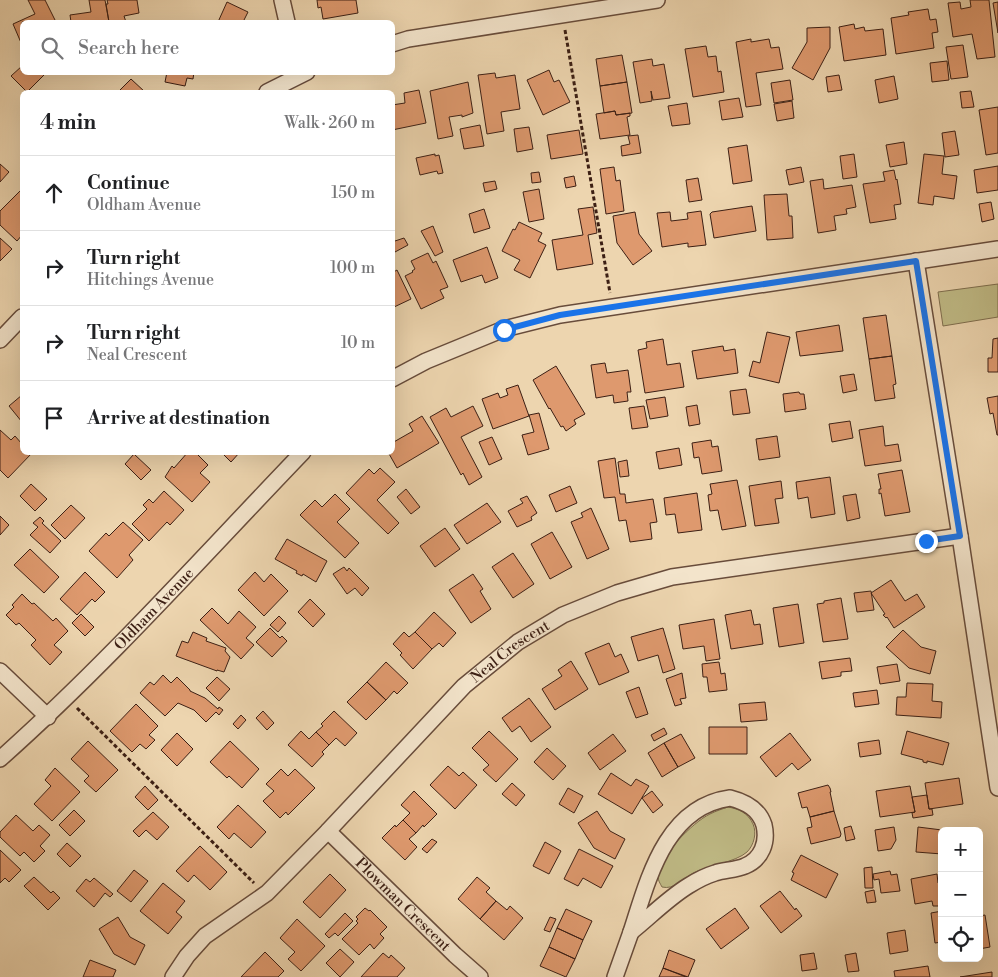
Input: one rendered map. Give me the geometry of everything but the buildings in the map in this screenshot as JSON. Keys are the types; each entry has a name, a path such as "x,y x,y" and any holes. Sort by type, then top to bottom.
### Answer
{"street":[{"path":"282,0 287,20"},
{"path":"395,43 408,39 657,0"},
{"path":"271,90 301,75"},
{"path":"395,378 426,361 504,330 560,315 998,249"},
{"path":"916,261 998,788"},
{"path":"0,340 20,319"},
{"name":"Oldham Avenue","path":"0,759 67,698 300,455"},
{"name":"Neal Crescent","path":"173,977 187,956 205,936 267,893 464,686 518,642 563,615 617,593 672,577 960,536"},
{"path":"0,671 48,717"},
{"path":"615,977 653,865 665,844 697,810 720,800 730,798 744,802 755,810 762,821 766,834 765,846 756,859 745,866 714,873 688,886 631,932"},
{"name":"Plowman Crescent","path":"328,831 480,977"}],"path":[{"path":"563,14 612,307"},
{"path":"67,698 252,881 267,893"}],"shaded area":[{"path":"998,284 998,317 943,326 938,292"},
{"path":"728,807 743,812 753,824 755,835 747,852 736,859 699,870 671,887 662,887 658,878 660,868 670,850 686,832 703,818"}],"route":[{"path":"504,330 560,315 916,261 960,536 926,541"}]}
